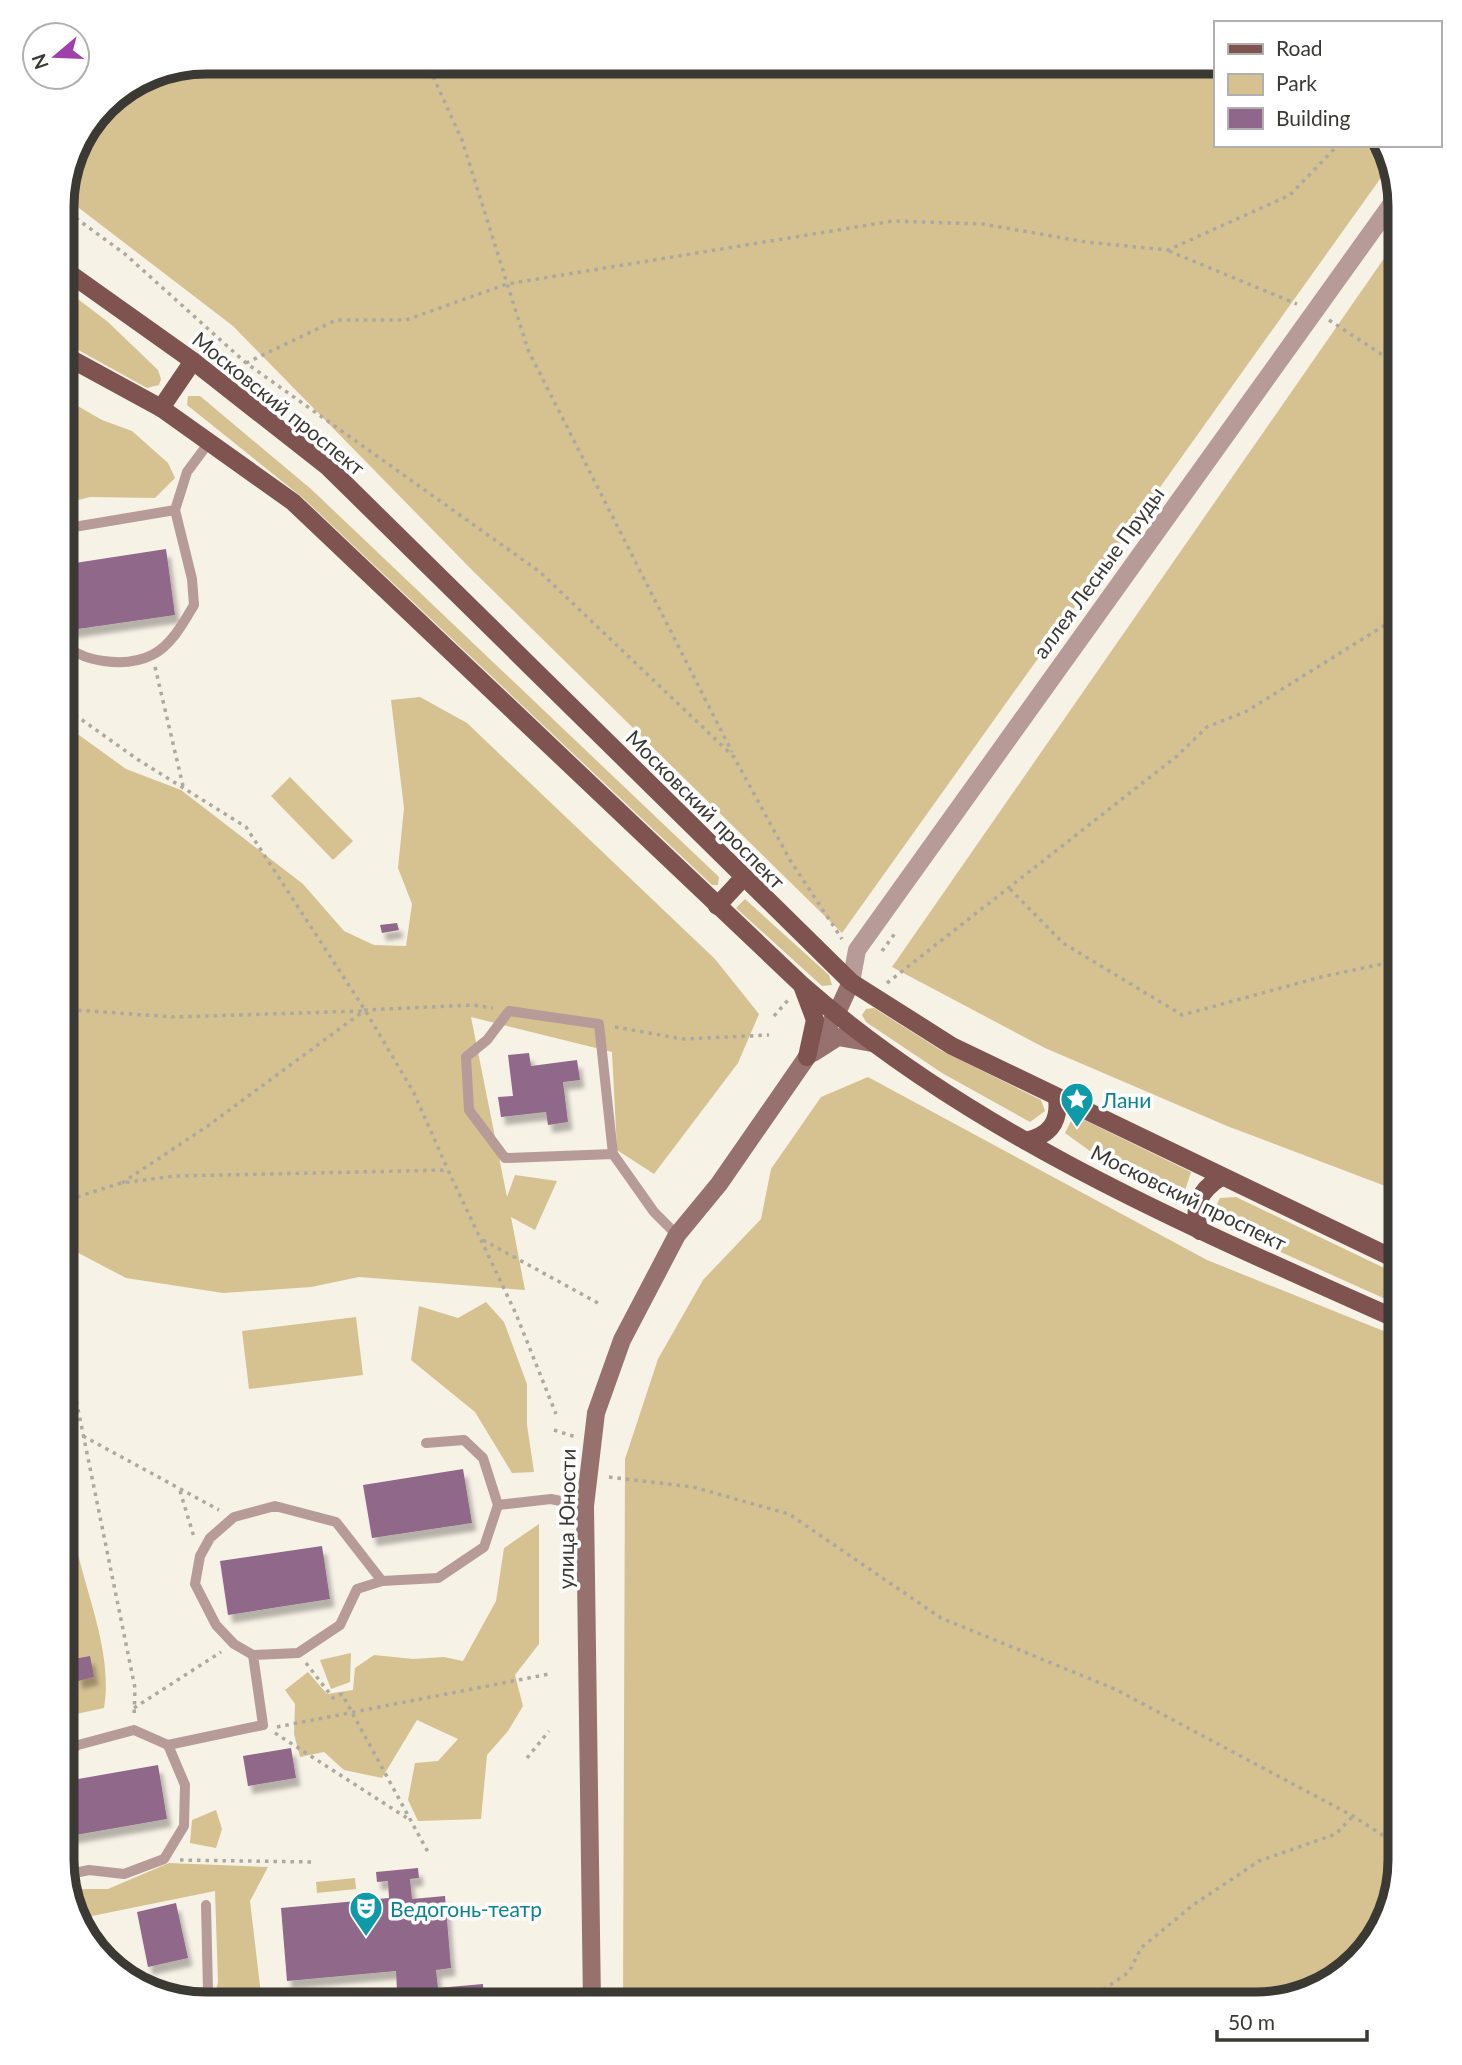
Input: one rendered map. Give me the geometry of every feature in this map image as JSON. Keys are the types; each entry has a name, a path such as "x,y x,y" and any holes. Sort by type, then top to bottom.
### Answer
{"main road":[{"name":"Московский проспект","path":"74,277 193,361 328,467 851,982 952,1046 1388,1256"},
{"name":"Московский проспект","path":"74,361 160,408 293,502 717,906 835,1015 873,1043 1026,1141 1199,1231 1388,1315"},
{"path":"160,408 193,361"},
{"path":"717,906 743,878"},
{"path":"802,985 815,1020 807,1057"},
{"path":"1026,1141 1039,1138 1053,1128 1059,1114 1057,1098"},
{"path":"1199,1231 1195,1217 1199,1197 1208,1185 1221,1177"}],"street":[{"name":"аллея Лесные Пруды","path":"851,982 857,950 1388,209"},
{"name":"улица Юности","path":"592,1991 585,1506 590,1441 607,1376 622,1340 677,1235 719,1184 807,1057 835,1015 851,982"},
{"path":"807,1057 838,1037 873,1043"}],"lane":[{"path":"74,652 97,660 128,660 152,655 166,644 194,605 192,579 175,510 187,472 210,441"},
{"path":"74,526 175,510"},
{"path":"613,1154 505,1158 469,1110 466,1057 487,1040 509,1012 599,1024 613,1154 654,1212 677,1235"},
{"path":"382,1581 336,1522 275,1506 234,1517 211,1538 200,1556 195,1584 216,1625 234,1644 253,1655 298,1653 340,1625 358,1589 382,1581 438,1578 484,1548 498,1505 484,1458 464,1440 426,1443"},
{"path":"498,1505 551,1499 585,1506"},
{"path":"74,1748 134,1730 168,1745 263,1725 253,1655"},
{"path":"75,1873 89,1870 124,1874 164,1859 184,1826 185,1785 168,1745"},
{"path":"205,1905 208,1991"}],"path":[{"path":"432,74 462,140 528,350 734,757 790,860 843,940"},
{"path":"1168,250 1290,195 1336,147"},
{"path":"74,217 125,254 246,363 540,572 734,757"},
{"path":"246,363 336,320 406,320 507,284 893,221 983,224 1086,242 1168,250 1314,312 1388,359"},
{"path":"887,982 1010,889 1177,756 1208,727 1247,711 1388,623"},
{"path":"152,655 183,788"},
{"path":"74,714 246,827 365,1010 414,1093 556,1413"},
{"path":"1010,889 1063,943 1182,1015 1321,977 1388,963"},
{"path":"74,1010 174,1017 473,1005 509,1012"},
{"path":"121,1184 209,1125 365,1010"},
{"path":"599,1024 684,1039 769,1035"},
{"path":"74,1198 121,1184 174,1176 449,1170"},
{"path":"481,1239 598,1303"},
{"path":"74,1390 135,1688 134,1730"},
{"path":"83,1436 179,1490 234,1517"},
{"path":"609,1477 693,1487 789,1514 941,1618 1115,1689 1353,1816 1388,1839"},
{"path":"179,1490 200,1556"},
{"path":"134,1708 234,1644"},
{"path":"298,1653 333,1698 342,1694 429,1854"},
{"path":"411,1821 268,1728 549,1674"},
{"path":"527,1758 549,1731"},
{"path":"1100,1992 1129,1972 1141,1948 1193,1905 1259,1861 1336,1834 1353,1816"},
{"path":"164,1859 313,1863"}],"green space":[{"path":"1214,74 1214,147 1374,147 1384,173 842,933 472,570 233,326 74,204 78,171 91,139 106,118 118,106 147,87 179,76"},
{"path":"1388,253 1388,1187 1227,1126 1045,1048 892,967"},
{"path":"74,296 108,322 158,370 161,379 159,385 147,388 74,348"},
{"path":"188,396 200,396 311,489 719,877 718,885 712,885 303,498 187,405"},
{"path":"74,404 102,420 132,431 168,463 175,478 155,498 90,497 74,501"},
{"path":"420,697 467,723 715,959 759,1014 738,1063 654,1174 617,1150 612,1052 471,1017 507,1197 515,1175 557,1181 535,1230 511,1217 525,1290 359,1277 311,1287 223,1293 126,1278 74,1251 74,731 126,769 181,790 303,884 344,931 374,945 406,946 412,904 398,868 404,808 391,700"},
{"path":"290,777 353,841 333,860 271,796"},
{"path":"745,899 829,975 832,985 822,986 736,908"},
{"path":"874,1008 942,1051 1041,1100 1045,1111 1030,1122 942,1073 866,1022 862,1015 866,1009"},
{"path":"868,1077 1207,1260 1388,1333 1387,1877 1378,1910 1362,1938 1350,1953 1323,1974 1291,1987 1257,1992 623,1991 625,1459 658,1359 703,1280 761,1219 771,1169 821,1097"},
{"path":"1074,1115 1191,1172 1181,1203 1108,1164 1065,1133"},
{"path":"1236,1197 1388,1270 1388,1300 1225,1227 1214,1210 1220,1198"},
{"path":"486,1302 504,1322 527,1384 527,1425 534,1472 512,1473 475,1412 411,1360 419,1306 458,1318"},
{"path":"356,1317 363,1375 249,1389 242,1331"},
{"path":"539,1524 539,1644 515,1675 523,1706 508,1731 487,1755 481,1819 418,1821 408,1800 415,1763 438,1761 458,1739 417,1720 382,1778 344,1770 324,1752 300,1757 294,1734 295,1704 285,1690 308,1672 327,1694 353,1690 355,1668 374,1655 413,1659 444,1657 463,1661 496,1601 504,1548"},
{"path":"74,1532 102,1646 106,1688 104,1708 74,1714"},
{"path":"351,1653 350,1682 331,1689 320,1660"},
{"path":"216,1810 222,1829 216,1848 190,1843 192,1820"},
{"path":"169,1863 268,1867 250,1901 261,1991 216,1991 218,1982 215,1891 87,1917 77,1889 108,1889"},
{"path":"355,1878 356,1889 317,1893 316,1882"}],"building":[{"path":"166,549 175,615 74,630 74,563"},
{"path":"397,923 399,930 382,933 380,925"},
{"path":"529,1053 531,1066 577,1060 580,1080 563,1082 568,1122 548,1125 546,1112 501,1117 498,1097 513,1096 508,1055"},
{"path":"463,1469 472,1523 372,1538 363,1485"},
{"path":"322,1546 330,1599 228,1615 220,1561"},
{"path":"90,1656 94,1677 78,1681 74,1659"},
{"path":"291,1748 296,1778 248,1786 243,1756"},
{"path":"158,1765 167,1819 74,1835 74,1780"},
{"name":"Ведогонь-театр","path":"418,1868 419,1878 410,1879 412,1899 445,1896 451,1968 436,1970 438,1988 483,1984 483,1991 385,1991 397,1990 396,1971 287,1981 281,1908 389,1898 388,1881 377,1882 376,1872"},
{"path":"176,1903 188,1958 148,1967 137,1912"}],"place":[{"name":"Лани","path":"1077,1129"},
{"name":"Ведогонь-театр","path":"366,1938"}]}
